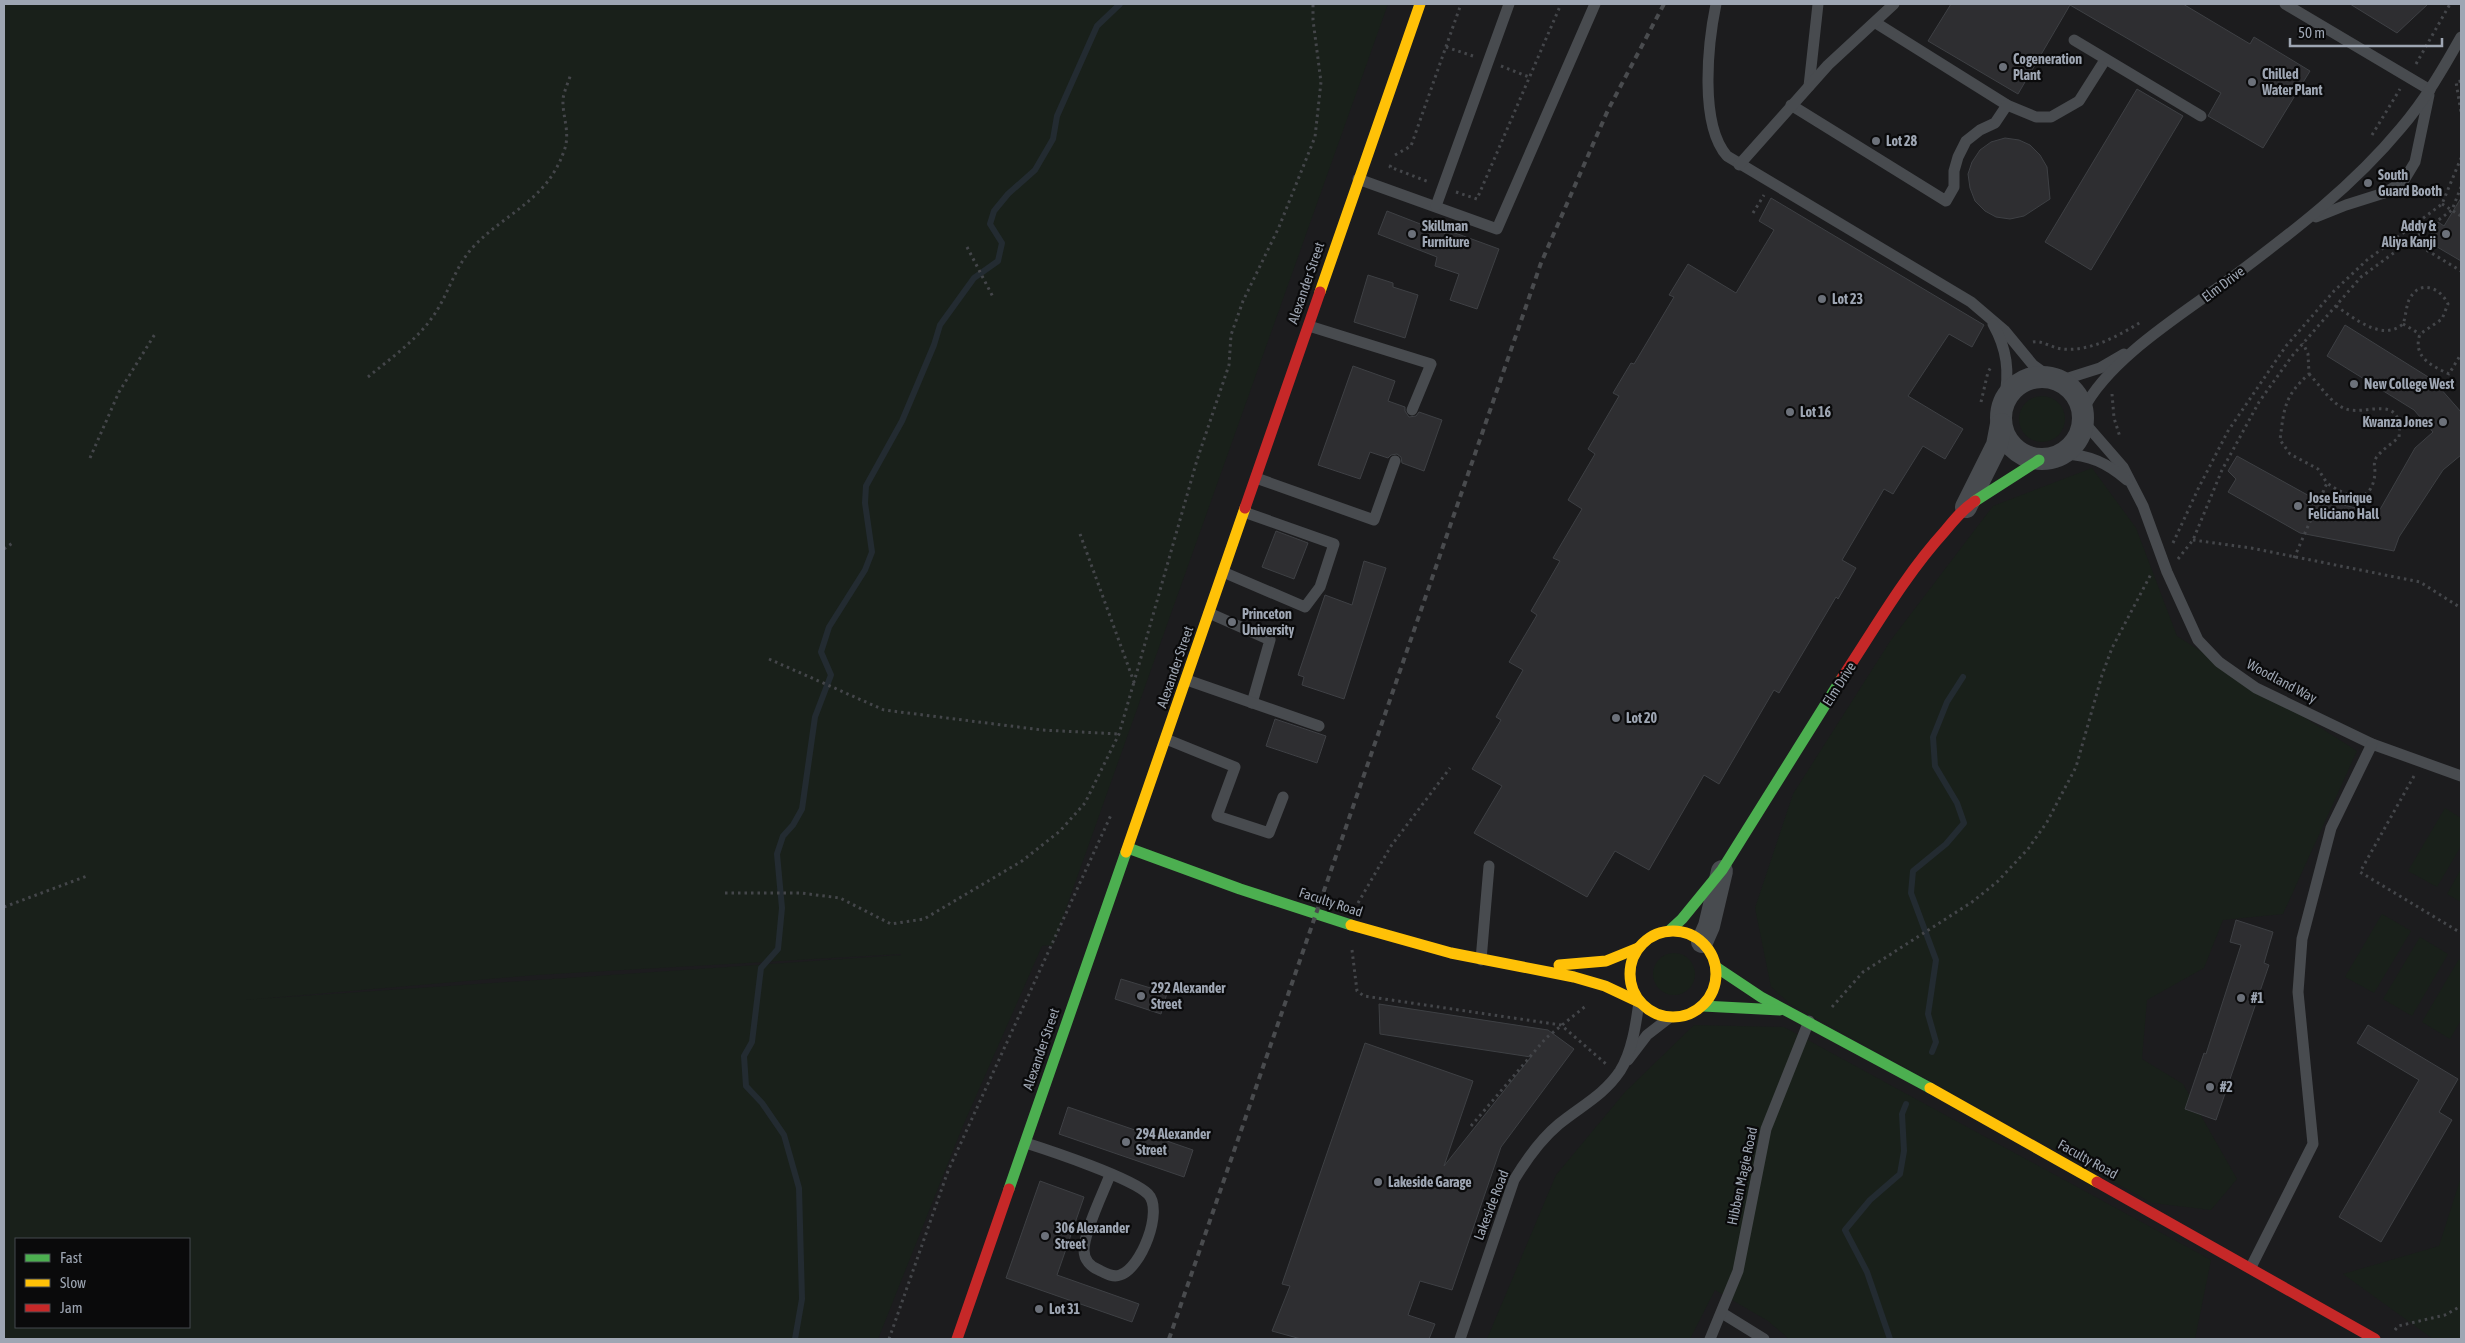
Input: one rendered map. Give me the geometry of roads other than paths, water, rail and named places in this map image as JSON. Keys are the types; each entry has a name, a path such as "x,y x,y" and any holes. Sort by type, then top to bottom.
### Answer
{"street":[{"name":"Alexander Street","path":"957,1339 1187,680 1307,325 1420,4"},
{"path":"2038,377 2055,380 2072,390 2083,416 2081,432 2074,444 2064,454 2052,459 2038,460 2026,457 2016,451 2006,439 2000,424 2000,413 2004,400 2012,389 2024,380 2038,377"},
{"name":"Elm Drive","path":"1966,507 1997,445 2000,424"},
{"name":"Elm Drive","path":"1669,931 1682,919 1722,870 1780,775 1900,590 1933,544 1966,507 2038,460"},
{"name":"Faculty Road","path":"1128,848 1318,914 1432,948 1481,960 1530,967 1596,982 1639,1002"},
{"name":"Elm Drive","path":"1702,942 1709,926 1722,870"},
{"path":"1669,931 1692,935 1702,942 1711,954 1716,967 1716,982 1712,995 1703,1006 1693,1013 1669,1018 1648,1010 1639,1002 1632,989 1630,975 1632,961 1638,948 1647,940 1669,931"},
{"name":"Faculty Road","path":"1530,967 1606,961 1638,948"},
{"name":"Faculty Road","path":"1716,967 1784,1010 1809,1021 2250,1267 2374,1339"},
{"name":"Faculty Road","path":"1703,1006 1784,1010"}],"lane":[{"path":"1436,206 1509,4"},
{"path":"1358,179 1497,229 1595,4"},
{"path":"1716,4 1708,56 1708,88 1712,122 1722,151 1739,165 1982,311 2005,331 2033,365 2055,380"},
{"path":"1809,86 1818,4"},
{"path":"1739,165 1828,65 1876,23 1894,4"},
{"path":"2285,4 2430,90"},
{"path":"1876,23 2007,105 2036,117 2051,117 2063,112 2079,101 2105,60"},
{"name":"Elm Drive","path":"2083,416 2096,387 2141,345 2305,222 2346,187 2381,152 2430,90 2461,37"},
{"path":"2074,40 2201,116"},
{"name":"Elm Drive","path":"2305,222 2346,205 2384,193 2403,182 2415,162 2430,90"},
{"path":"1791,105 1946,201 1954,187 1954,171 1966,141 1980,130 1995,124 2007,105"},
{"path":"1982,311 1999,336 2007,360 2007,385 2004,400"},
{"path":"1307,325 1431,364 1412,410"},
{"name":"Elm Drive","path":"2055,380 2100,368 2141,345"},
{"name":"Woodland Way","path":"2083,416 2113,454 2132,484 2143,506 2167,572 2198,640 2219,662 2256,688 2372,744 2461,776"},
{"name":"Woodland Way","path":"2064,454 2080,455 2104,463 2132,484"},
{"path":"1255,478 1374,520 1394,461"},
{"path":"1223,572 1305,607 1320,587 1334,544 1244,512"},
{"path":"1209,614 1270,640 1252,703"},
{"path":"1187,680 1319,726"},
{"path":"1166,739 1235,767 1217,816 1269,833 1283,797"},
{"path":"2250,1267 2313,1144 2298,992 2302,939 2330,828 2372,744"},
{"path":"1481,960 1489,866"},
{"name":"Lakeside Road","path":"1460,1339 1518,1174 1525,1162 1558,1125 1592,1102 1608,1087 1621,1070 1635,1030 1639,1002"},
{"path":"1621,1070 1647,1035 1669,1018"},
{"name":"Hibben Magie Road","path":"1710,1339 1738,1271 1766,1129 1809,1021"},
{"path":"1026,1142 1110,1175 1139,1187 1150,1195 1155,1210 1139,1259 1132,1269 1119,1276 1109,1275 1092,1268 1084,1250 1086,1239 1110,1175"},
{"path":"1722,1313 1764,1339"}],"waterway":[{"path":"795,1339 802,1299 799,1188 784,1135 762,1103 746,1086 744,1056 752,1042 761,968 778,949 782,908 777,854 783,836 793,825 802,809 815,717 831,675 821,652 829,627 865,570 872,552 865,503 866,486 902,421 934,345 940,325 974,278 998,261 1002,243 990,224 994,211 1008,194 1035,170 1053,139 1057,116 1097,26 1120,4"},
{"path":"1932,1052 1936,1042 1928,1014 1936,960 1911,893 1913,871 1946,844 1964,823 1957,803 1935,766 1933,737 1947,702 1963,677"},
{"path":"1890,1339 1867,1272 1845,1230 1870,1200 1900,1174 1904,1151 1902,1114 1906,1104"}],"railway":[{"path":"1169,1339 1541,263 1608,110 1664,4"}],"place":[{"name":"Cogeneration Plant","path":"2003,67"},
{"name":"Chilled Water Plant","path":"2252,82"},
{"name":"Lot 28","path":"1876,141"},
{"name":"South Guard Booth","path":"2368,183"},
{"name":"Skillman Furniture","path":"1412,234"},
{"name":"Addy & Aliya Kanji","path":"2446,234"},
{"name":"Lot 23","path":"1822,299"},
{"name":"New College West","path":"2354,384"},
{"name":"Lot 16","path":"1790,412"},
{"name":"Kwanza Jones","path":"2443,422"},
{"name":"Jose Enrique Feliciano Hall","path":"2298,506"},
{"name":"Princeton University","path":"1232,622"},
{"name":"Lot 20","path":"1616,718"},
{"name":"292 Alexander Street","path":"1141,996"},
{"name":"#1","path":"2241,998"},
{"name":"#2","path":"2210,1087"},
{"name":"294 Alexander Street","path":"1126,1142"},
{"name":"Lakeside Garage","path":"1378,1182"},
{"name":"306 Alexander Street","path":"1045,1236"},
{"name":"Lot 31","path":"1039,1309"}]}
